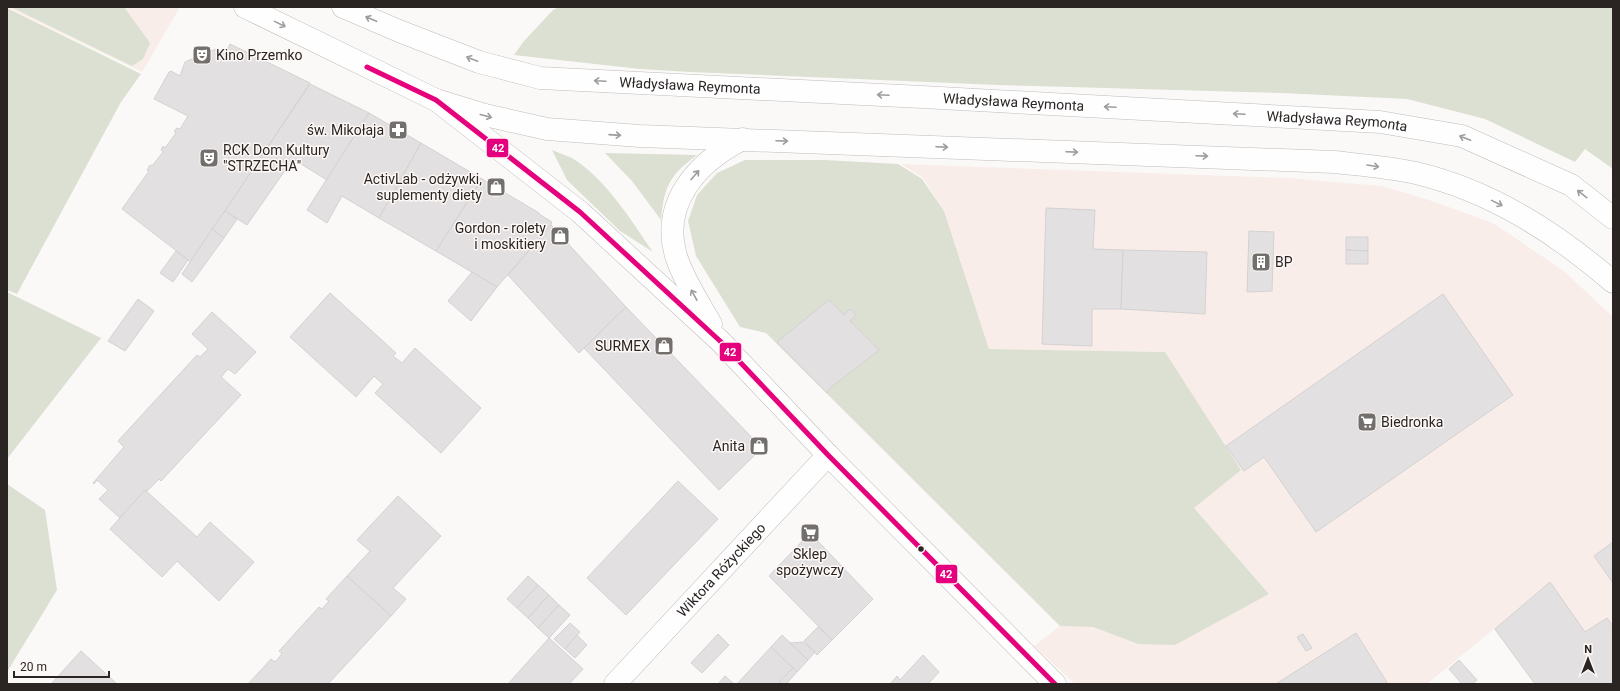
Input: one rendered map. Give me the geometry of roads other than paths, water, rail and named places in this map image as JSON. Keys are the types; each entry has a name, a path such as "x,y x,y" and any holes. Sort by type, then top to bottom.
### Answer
{"main road":[{"path":"245,7 436,100 485,116 546,129 640,136 1334,162 1368,165 1415,173 1475,192 1501,204 1538,225 1571,247 1613,282"},
{"name":"Władysława Reymonta","path":"343,7 399,31 479,62 540,78 922,96 1380,122 1462,136 1571,185 1613,218"},
{"path":"436,100 580,212 720,341 828,455 1054,684"},
{"path":"720,341 682,272 674,245 673,220 678,201 690,180 710,160 725,148 743,139"},
{"name":"Wiktora Różyckiego","path":"615,684 828,455"}],"place":[{"name":"Kino Przemko","path":"202,55"},
{"name":"św. Mikołaja","path":"398,130"},
{"name":"RCK Dom Kultury \"STRZECHA\"","path":"209,158"},
{"name":"ActivLab - odżywki, suplementy diety","path":"496,187"},
{"name":"Gordon - rolety i moskitiery","path":"560,236"},
{"name":"BP","path":"1261,262"},
{"name":"SURMEX","path":"664,346"},
{"name":"Biedronka","path":"1367,422"},
{"name":"Anita","path":"759,446"},
{"name":"Sklep spożywczy","path":"810,533"}]}
